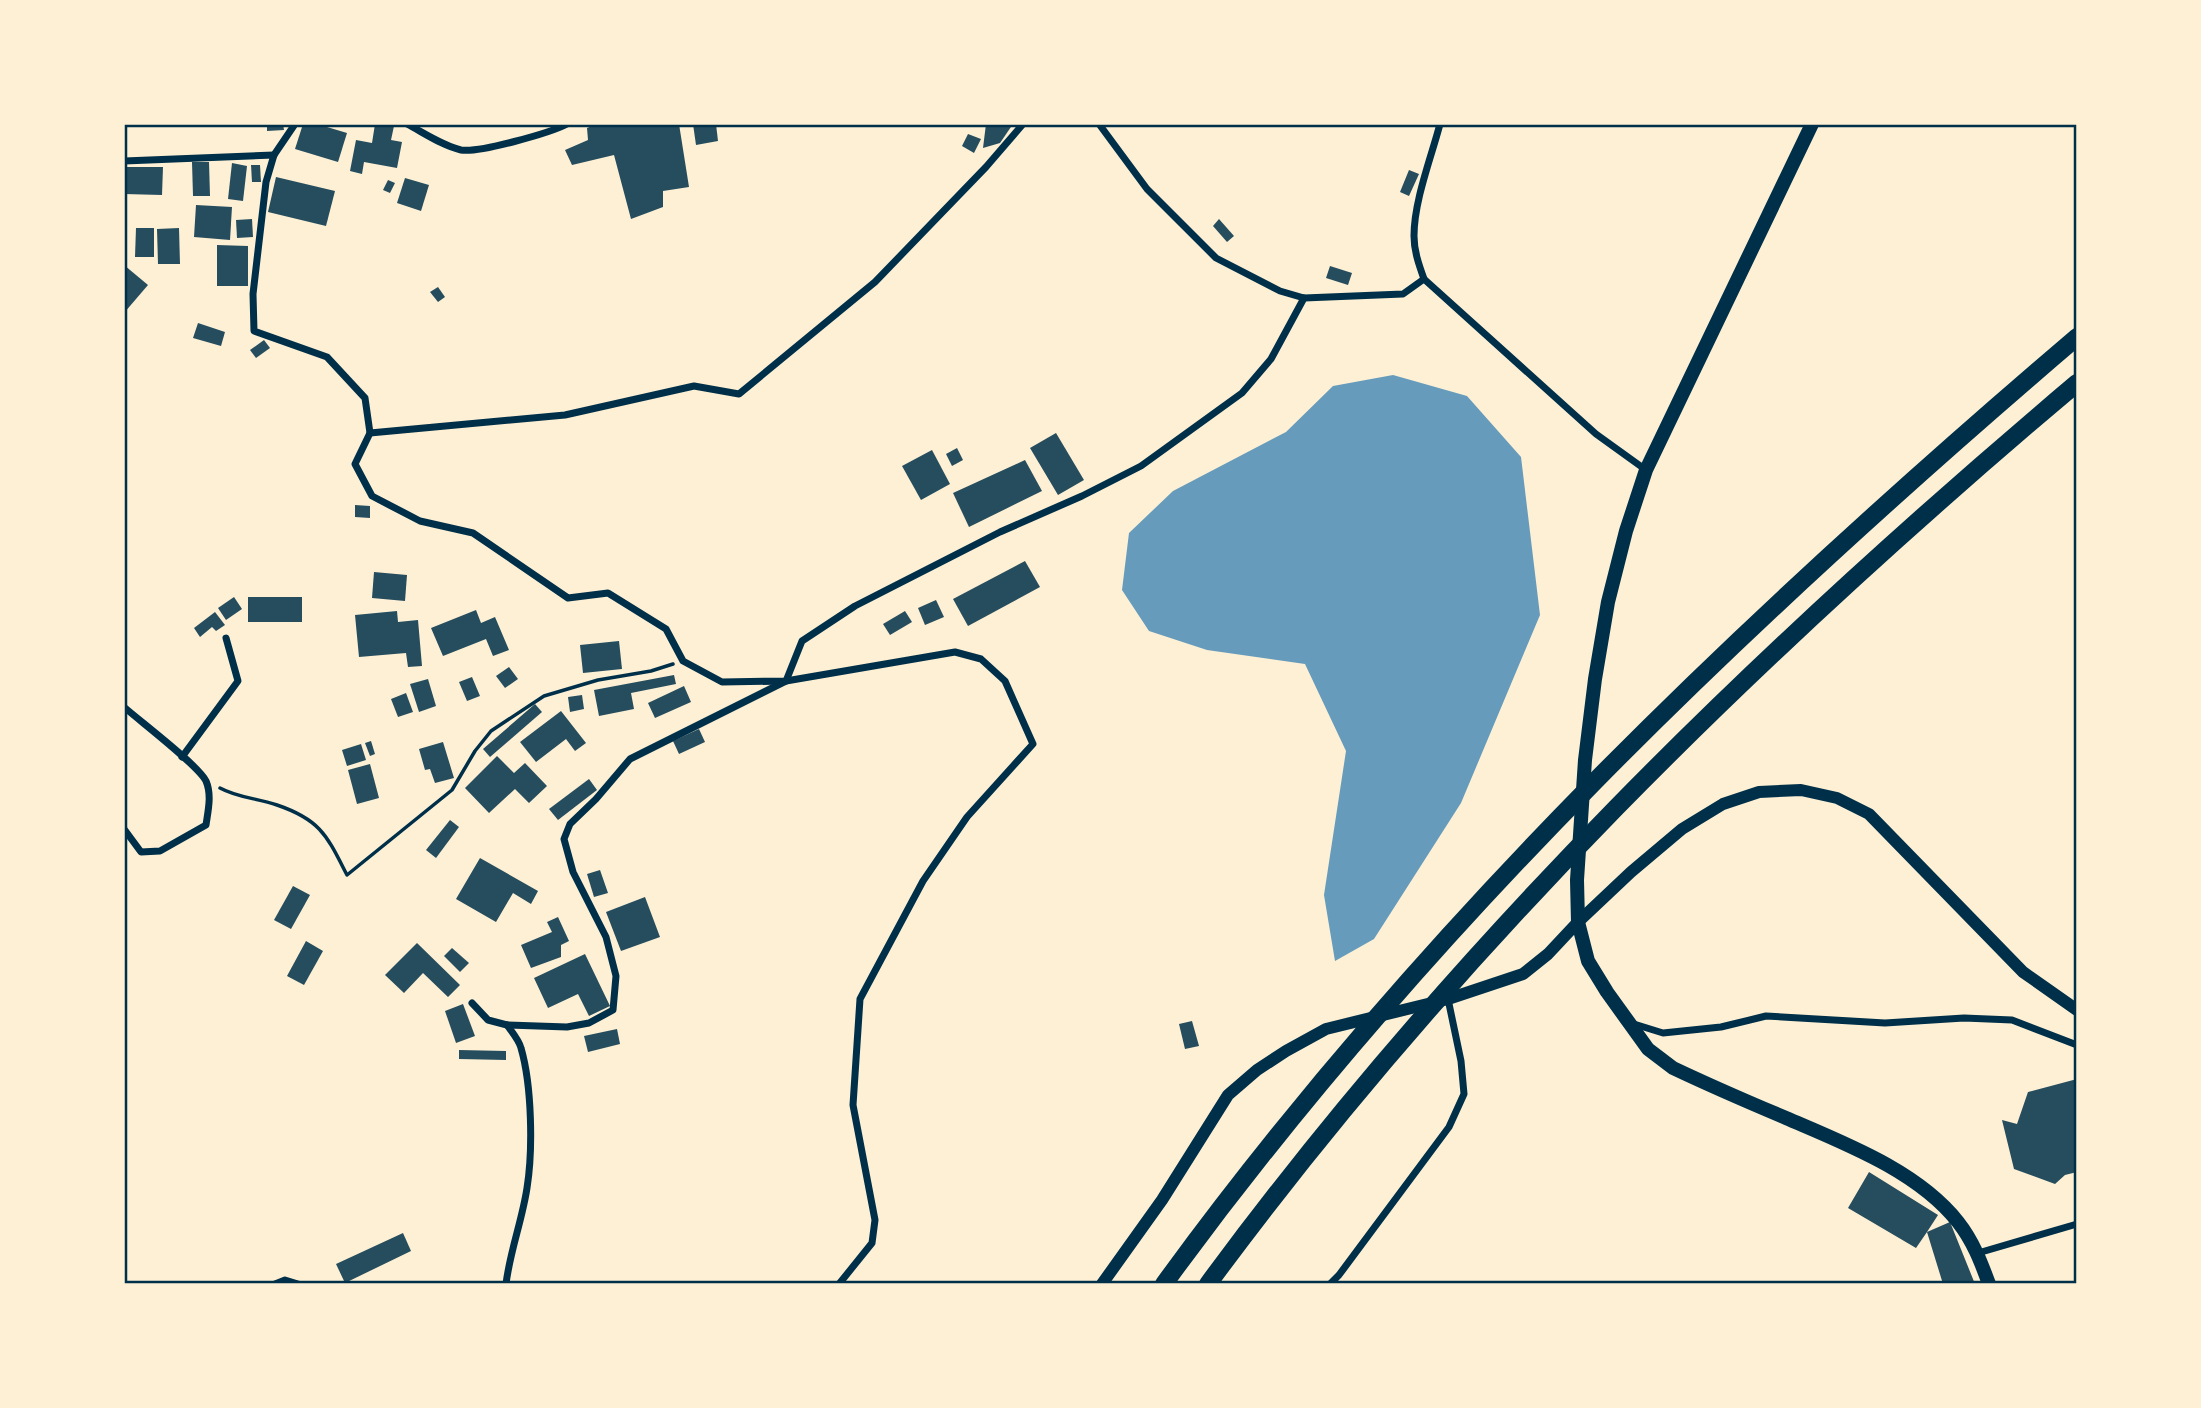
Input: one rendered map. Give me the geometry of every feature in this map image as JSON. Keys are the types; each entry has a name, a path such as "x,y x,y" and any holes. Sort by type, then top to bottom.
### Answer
{"highway":[{"path":"1164,1284 1229,1195 1346,1052 1554,822 1627,746 1899,492 2077,337"},
{"path":"1208,1284 1261,1211 1348,1103 1510,919 1620,804 1768,660 1922,517 2077,383"}],"main road":[{"path":"1812,124 1646,470 1626,531 1608,602 1585,760 1577,880 1578,922 1588,961 1626,1021 1648,1049 1674,1068 1854,1147 1932,1195 1958,1222 1978,1253 1989,1284"}],"street":[{"path":"295,124 274,155 267,182 253,294 254,331 327,357 365,398 370,433 355,464 372,496 420,522 473,534 568,598 608,593 666,629 683,661 722,682 786,681 955,652 981,659 1005,681 1033,744 967,817 923,881 860,999 853,1105 875,1220 872,1243 839,1284"},
{"path":"407,124 439,142 463,150 527,139 567,124"},
{"path":"370,433 565,415 694,386 739,394 875,282 986,167 1023,124"},
{"path":"1099,124 1147,189 1216,258 1280,291 1304,298 1403,294 1424,279"},
{"path":"1440,124 1417,211 1414,236 1424,279 1595,434 1646,470"},
{"path":"124,160 274,155"},
{"path":"472,1003 488,1020 507,1025 567,1027 589,1023 613,1010 616,976 606,937 573,872 564,839 570,824 596,799 630,759 786,681 802,641 855,606 1000,532 1082,496 1141,466 1242,393 1271,359 1304,298"},
{"path":"182,757 238,681 226,638"},
{"path":"124,707 205,780 210,801 206,825 160,852 141,852 124,829"},
{"path":"1102,1284 1162,1200 1228,1095 1257,1070 1326,1029 1448,999 1523,974 1548,954 1631,872 1682,829 1723,804 1759,792 1801,790 1837,798 1869,814 2023,972 2077,1010"},
{"path":"1330,1284 1448,1127 1464,1094 1461,1061 1448,999"},
{"path":"1626,1021 1663,1033 1721,1027 1766,1016 1885,1023 1965,1018 2012,1020 2077,1045"},
{"path":"506,1284 510,1254 527,1189 530,1139 527,1077 521,1045 507,1025"},
{"path":"1978,1253 2077,1224"},
{"path":"275,1284 285,1280 298,1284"}],"path":[{"path":"205,780 233,795 276,804 315,822 329,840 347,875 452,790 475,751 491,731 544,696 598,680 651,671 683,661"}],"water":[{"path":"1393,375 1467,396 1521,457 1540,615 1461,803 1374,939 1335,961 1324,895 1346,751 1305,664 1207,650 1149,631 1122,590 1129,533 1173,491 1286,432 1333,386"}],"building":[{"path":"267,124 283,124 284,130 267,131"},
{"path":"303,124 317,124 347,133 338,162 295,149"},
{"path":"375,124 394,126 391,140 402,142 397,168 364,162 362,174 350,171 356,140 372,143"},
{"path":"597,124 679,124 689,187 663,191 663,207 631,219 614,155 572,165 565,150 588,140 587,128"},
{"path":"693,124 716,124 718,141 696,145"},
{"path":"986,124 1013,124 1000,143 983,148"},
{"path":"968,134 981,139 974,153 962,146"},
{"path":"192,162 209,162 210,196 193,196"},
{"path":"232,163 247,166 243,201 228,199"},
{"path":"251,165 260,165 261,182 252,182"},
{"path":"124,167 163,167 162,195 124,194"},
{"path":"1409,170 1419,174 1409,196 1400,192"},
{"path":"276,177 335,191 326,226 268,212"},
{"path":"405,178 429,185 421,211 397,203"},
{"path":"388,180 395,183 390,193 383,190"},
{"path":"196,205 232,207 230,240 194,237"},
{"path":"252,219 253,237 237,238 236,220"},
{"path":"1219,219 1234,236 1227,242 1213,226"},
{"path":"136,228 154,228 154,257 135,257"},
{"path":"179,228 180,264 158,264 157,229"},
{"path":"217,245 248,246 248,286 217,286"},
{"path":"124,265 148,285 124,313"},
{"path":"1330,266 1352,273 1348,285 1326,278"},
{"path":"438,287 445,297 438,302 430,292"},
{"path":"198,323 225,332 221,346 193,338"},
{"path":"264,340 270,348 256,358 250,350"},
{"path":"1056,433 1084,480 1058,495 1030,448"},
{"path":"957,448 963,460 952,466 946,454"},
{"path":"932,450 950,484 921,500 902,466"},
{"path":"1025,460 1042,491 969,527 953,493"},
{"path":"355,505 370,506 370,518 355,517"},
{"path":"1025,561 1040,587 968,626 953,599"},
{"path":"374,572 407,575 405,601 372,598"},
{"path":"234,597 242,609 226,620 218,608"},
{"path":"248,597 302,597 302,622 248,622"},
{"path":"936,600 944,617 925,625 918,608"},
{"path":"476,610 481,623 495,617 509,650 493,656 486,639 443,656 431,628"},
{"path":"397,611 398,622 418,620 422,666 408,667 406,653 359,657 355,615"},
{"path":"905,611 912,622 890,635 883,624"},
{"path":"215,612 225,625 216,631 212,627 200,637 194,628"},
{"path":"619,641 622,669 583,673 580,645"},
{"path":"509,667 518,679 505,688 496,676"},
{"path":"674,675 676,684 631,693 634,709 599,716 594,690"},
{"path":"472,677 480,696 467,701 459,682"},
{"path":"428,679 436,706 419,712 410,684"},
{"path":"684,686 691,702 655,718 648,703"},
{"path":"406,693 413,712 398,717 391,699"},
{"path":"582,695 584,709 570,712 568,697"},
{"path":"535,704 542,712 490,757 483,749"},
{"path":"561,711 586,743 575,751 566,739 536,762 520,742"},
{"path":"699,729 705,742 679,754 673,741"},
{"path":"371,741 375,754 370,756 365,743"},
{"path":"443,742 454,778 435,783 430,769 425,770 419,749"},
{"path":"361,744 366,760 347,766 342,750"},
{"path":"497,756 514,773 525,763 547,786 529,803 515,789 489,813 465,788"},
{"path":"370,764 379,798 357,804 348,770"},
{"path":"589,779 597,790 558,820 549,809"},
{"path":"450,820 459,827 436,858 426,850"},
{"path":"480,858 538,891 531,904 513,893 496,922 456,899"},
{"path":"600,870 608,893 594,897 587,874"},
{"path":"293,886 310,895 291,929 274,920"},
{"path":"645,897 660,937 621,951 606,912"},
{"path":"558,917 569,941 561,945 561,957 531,968 521,945 552,932 547,922"},
{"path":"306,941 323,951 304,985 287,976"},
{"path":"417,943 460,985 448,997 423,973 404,993 385,975"},
{"path":"452,948 469,963 460,972 444,956"},
{"path":"585,954 610,1006 589,1016 578,994 548,1008 534,978"},
{"path":"463,1004 475,1036 456,1043 445,1011"},
{"path":"1192,1021 1199,1046 1185,1049 1179,1024"},
{"path":"617,1029 620,1044 588,1052 584,1036"},
{"path":"459,1050 506,1051 506,1060 459,1059"},
{"path":"2077,1079 2077,1172 2065,1175 2055,1184 2014,1169 2002,1120 2017,1124 2028,1092"},
{"path":"1869,1172 1938,1215 1916,1248 1848,1208"},
{"path":"1950,1222 1975,1284 1943,1284 1927,1232"},
{"path":"403,1233 411,1251 345,1283 336,1264"}]}
